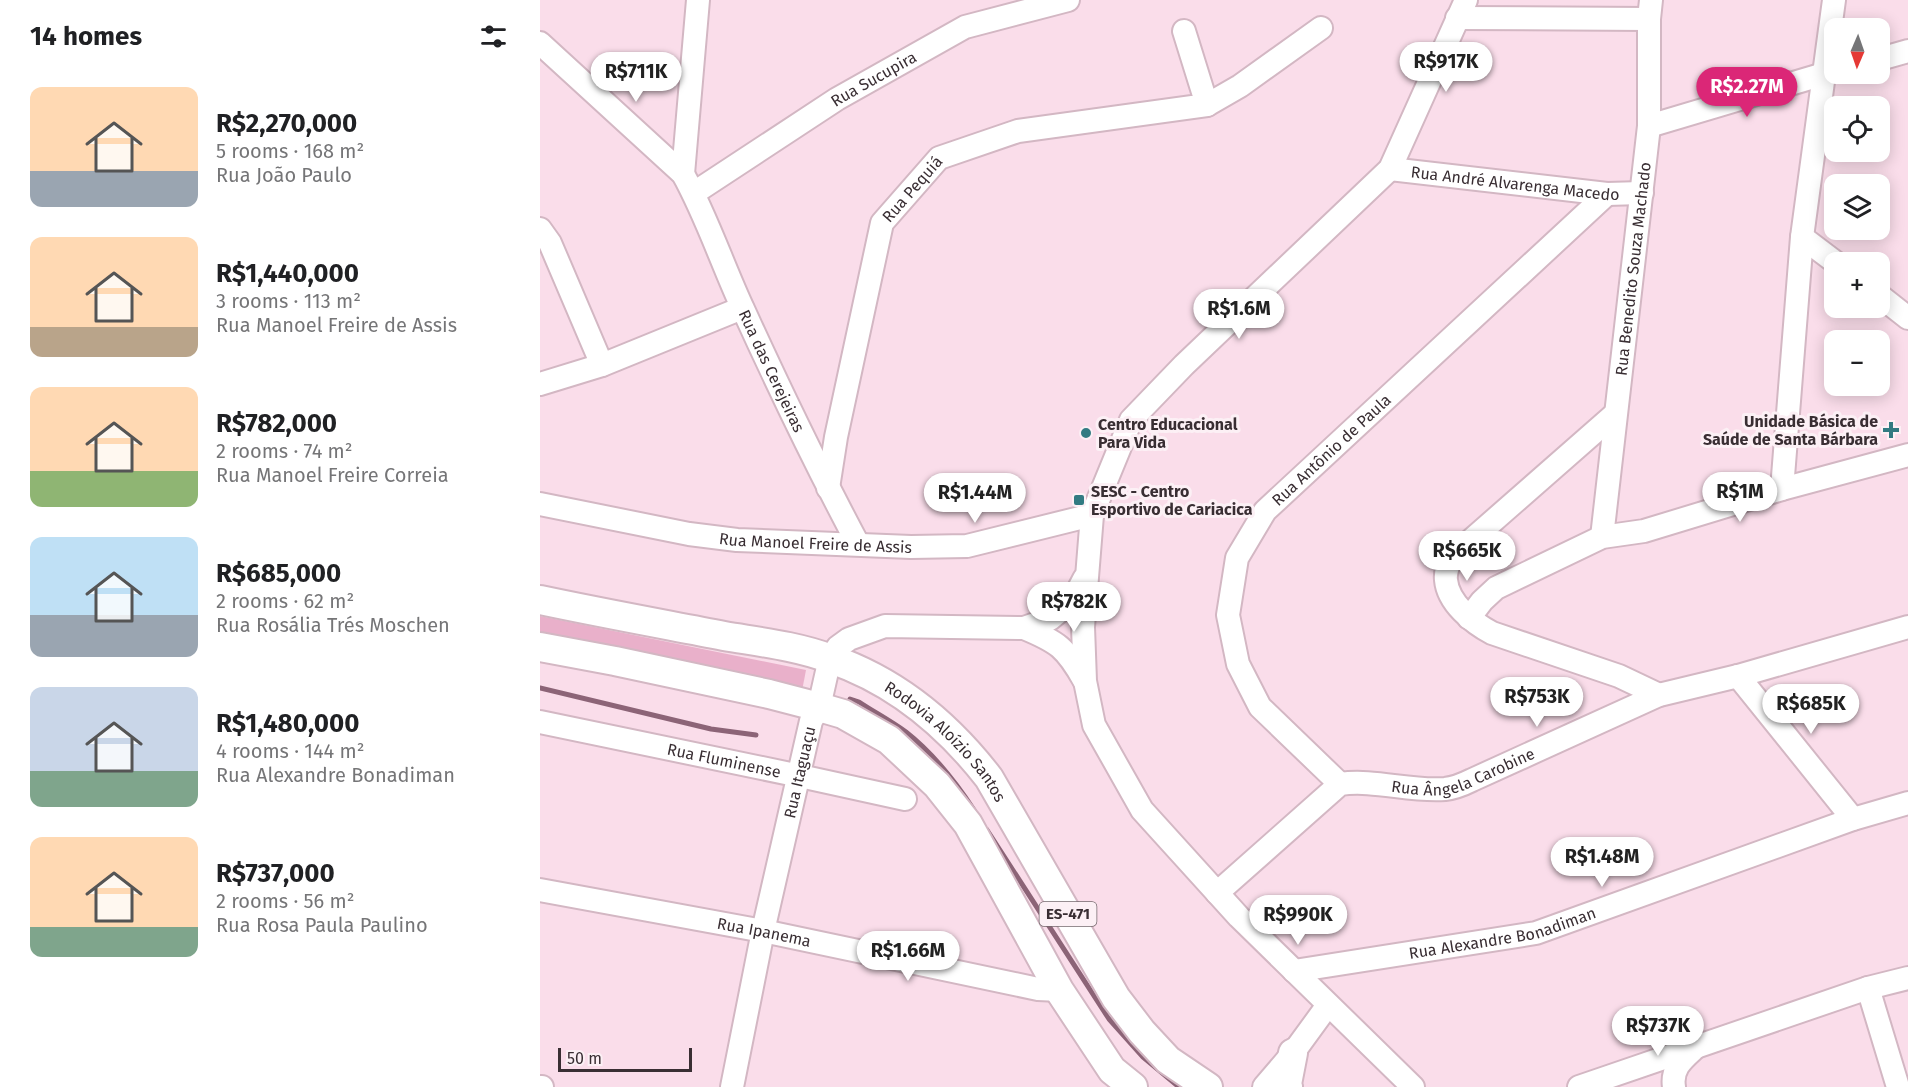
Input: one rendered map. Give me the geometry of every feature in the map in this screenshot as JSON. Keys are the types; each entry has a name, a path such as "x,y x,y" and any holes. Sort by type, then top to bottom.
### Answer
{"main road":[{"name":"Rodovia Aloízio Santos","path":"540,600 830,658 891,688 944,727 989,778 1116,998 1142,1032 1168,1060 1208,1087"},
{"name":"Rodovia Aloízio Santos","path":"540,647 769,694 819,707 843,714 889,740 937,785 968,824 1059,990 1112,1070 1133,1087"},
{"path":"1288,1087 1293,1053"}],"street":[{"path":"689,184 698,0"},
{"name":"Rua Sucupira","path":"689,184 965,27 1068,0"},
{"path":"1833,18 1834,0"},
{"path":"1413,1087 1239,917 1142,810 1094,725 1085,681 1083,627 1092,515 1131,420 1184,365 1390,169 1462,9 1650,10"},
{"name":"Rua Benedito Souza Machado","path":"1602,537 1649,126 1650,10"},
{"name":"Rua Pequiá","path":"828,488 836,437 882,223 939,158 1018,131 1207,105 1240,86 1321,28"},
{"path":"1184,31 1207,105"},
{"path":"540,43 689,184"},
{"path":"1890,56 1908,51"},
{"path":"1649,126 1824,74"},
{"path":"1782,489 1802,237 1827,84"},
{"name":"Rua André Alvarenga Macedo","path":"1390,169 1607,194 1642,193"},
{"name":"Rua das Cerejeiras","path":"689,184 742,308 828,488 858,544"},
{"name":"Rua Antônio de Paula","path":"1340,784 1260,707 1238,663 1228,615 1237,558 1265,512 1607,194"},
{"path":"540,229 550,243 602,365"},
{"path":"1802,237 1824,254"},
{"path":"1890,304 1908,318"},
{"path":"540,384 602,365 742,308"},
{"path":"1615,414 1452,557 1446,568 1446,580 1456,604 1469,618 1491,633 1619,676 1659,695"},
{"path":"1469,618 1496,588 1602,537 1644,531 1782,489 1908,455"},
{"name":"Rua Manoel Freire de Assis","path":"540,504 689,534 737,540 911,547 967,546 1092,515"},
{"path":"830,658 838,647 849,639 885,626 1024,628 1050,620 1072,600 1087,572"},
{"name":"Rua Ângela Carobine","path":"1340,784 1365,782 1425,789 1448,789 1659,695 1738,676 1908,627"},
{"path":"1024,628 1050,639 1071,657 1085,681"},
{"name":"Rua Itaguaçu","path":"732,1087 763,930 812,721 819,707 830,658"},
{"path":"1738,676 1852,819"},
{"name":"Rua Fluminense","path":"540,722 905,799"},
{"path":"1217,893 1340,784"},
{"name":"Rua Alexandre Bonadiman","path":"1294,971 1536,933 1852,819 1908,803"},
{"name":"Rua Ipanema","path":"540,890 763,930 1038,989 1059,990"},
{"path":"1579,1087 1868,988 1908,978"},
{"path":"1868,988 1898,1087"},
{"path":"1264,1087 1293,1053 1328,1005"},
{"path":"1674,1087 1677,1064 1696,1047"}],"shaded area":[{"path":"540,616 806,670 802,691 540,638"}],"waterway":[{"path":"540,688 711,729 756,735"},
{"path":"850,699 888,720 916,740 943,768 974,810"},
{"path":"987,830 1109,1019 1143,1057 1179,1087"}],"place":[{"name":"Unidade Básica de Saúde de Santa Bárbara","path":"1891,430"},
{"name":"Centro Educacional Para Vida","path":"1086,433"},
{"name":"SESC - Centro Esportivo de Cariacica","path":"1079,500"}]}
